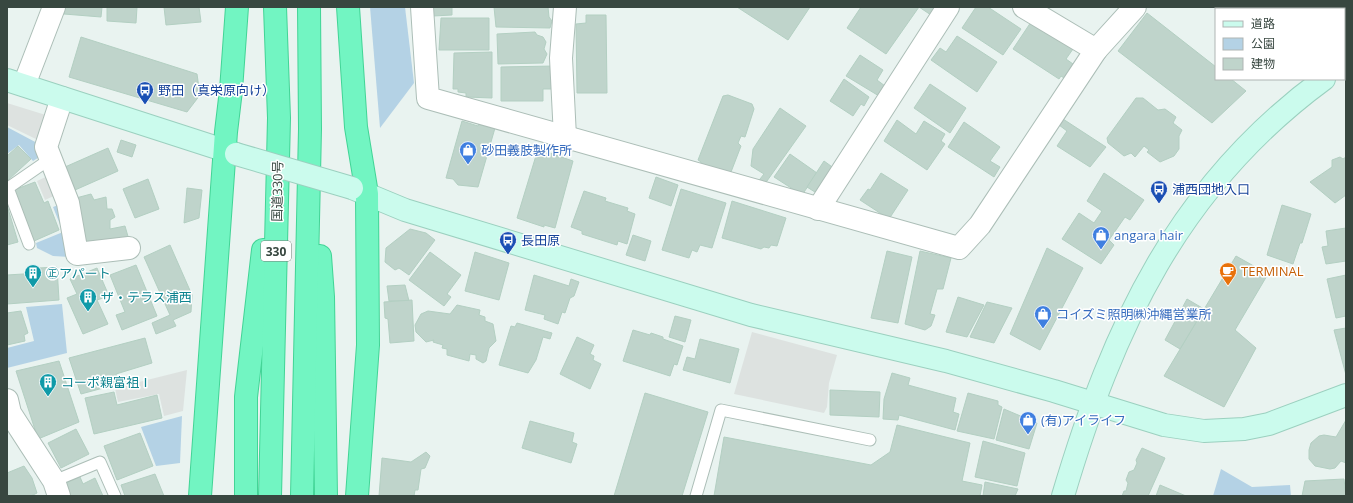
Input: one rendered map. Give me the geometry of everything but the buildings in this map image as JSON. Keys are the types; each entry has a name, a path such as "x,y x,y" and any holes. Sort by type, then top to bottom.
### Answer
{"highway":[{"path":"200,496 231,152 237,7"},
{"name":"国道330号","path":"270,496 279,118 275,7"},
{"name":"330","path":"302,496 310,129 309,7"},
{"path":"348,7 368,339 356,496"},
{"path":"246,496 246,397 279,118"},
{"path":"310,129 323,297 326,496"}],"street":[{"path":"54,7 15,83 359,191 405,210 751,315 946,362 1094,403 1164,425 1190,430 1224,431 1269,424 1346,395"},
{"path":"422,7 428,98 959,248 980,224 1096,50 1135,7"},
{"path":"565,7 561,58 565,137"},
{"path":"818,209 948,7"},
{"path":"1024,7 1096,50"},
{"path":"1064,496 1094,403 1120,335 1135,304 1179,228 1210,188 1252,142 1285,111 1323,80"},
{"path":"62,98 46,147 68,203 77,254 129,248"},
{"path":"7,400 10,413 56,489"}],"lane":[{"path":"29,244 8,188 50,159"},
{"path":"696,496 721,410 870,440"},
{"path":"56,489 100,462 114,496"}],"green space":[{"path":"370,7 405,7 414,83 380,128"},
{"path":"7,127 39,144 41,156 33,161 19,145 7,154"},
{"path":"61,204 70,257 53,256 37,248 36,243 63,232 53,207"},
{"path":"62,304 67,353 7,368 7,348 34,341 26,307"},
{"path":"182,416 180,463 156,466 141,427"},
{"path":"1221,469 1252,487 1290,485 1291,496 1213,496"}],"shaded area":[{"path":"7,103 49,116 40,141 7,125"},
{"path":"50,175 56,195 45,200 37,181"},
{"path":"752,332 837,355 829,383 827,407 824,413 734,394"},
{"path":"187,370 183,411 164,416 159,394 118,402 115,388"}],"place":[{"name":"野田（真栄原向け）","path":"145,105"},
{"name":"砂田義肢製作所","path":"468,165"},
{"name":"浦西団地入口","path":"1159,204"},
{"name":"angara hair","path":"1101,250"},
{"name":"長田原","path":"508,255"},
{"name":"TERMINAL","path":"1228,286"},
{"name":"㊣アパート","path":"33,288"},
{"name":"ザ・テラス浦西","path":"88,312"},
{"name":"コイズミ照明㈱沖縄営業所","path":"1043,329"},
{"name":"コーポ親富祖Ⅰ","path":"48,397"},
{"name":"(有)アイライフ","path":"1028,435"}]}
